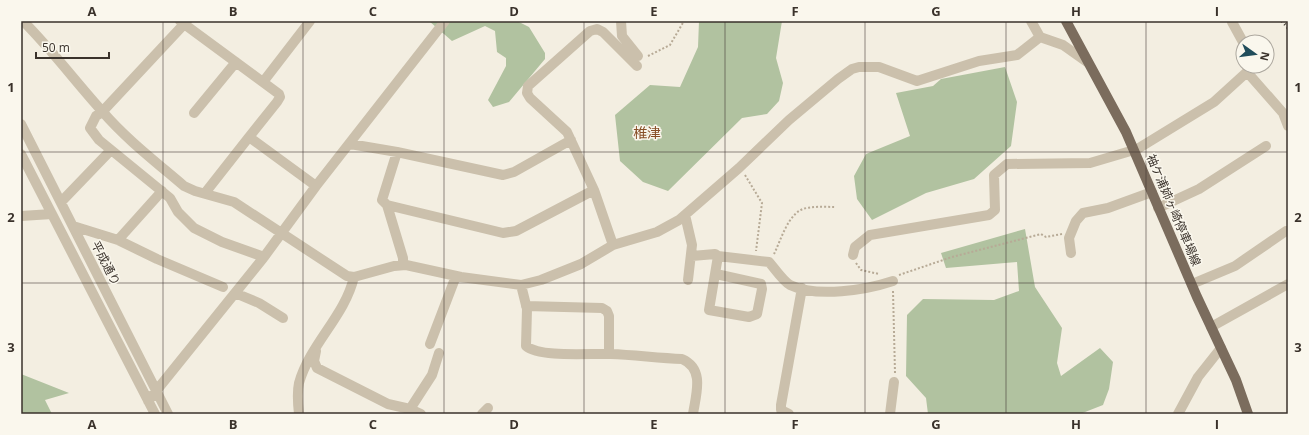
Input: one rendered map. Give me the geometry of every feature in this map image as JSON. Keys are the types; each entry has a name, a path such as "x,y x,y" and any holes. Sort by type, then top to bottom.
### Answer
{"main road":[{"name":"袖ケ浦姉ヶ崎停車場線","path":"1066,21 1134,151 1211,327 1236,380 1248,414"}],"street":[{"path":"23,21 50,48 102,112 184,186 234,202 280,234 347,276 354,277 403,265 456,276 522,285 581,264 613,245 657,232 685,215 739,168 789,120 838,79 852,70 859,67 879,67 917,82 979,61 1017,55 1040,37"},
{"path":"263,82 310,21"},
{"path":"148,401 264,257 316,186 445,21"},
{"path":"621,21 622,36 638,61"},
{"path":"1031,21 1040,37 1063,45 1088,62"},
{"path":"206,193 280,98 279,94 184,22 102,112 96,116 90,128 99,140 170,198 178,212 194,228 222,242 264,257"},
{"path":"1232,22 1239,34"},
{"path":"613,245 594,190 567,132 526,93 528,86 590,31 596,29 603,32 638,61"},
{"path":"194,113 236,62"},
{"path":"853,255 855,247 870,236 989,215 995,210 994,175 1007,164 1090,163 1134,151 1214,102 1243,74"},
{"path":"1252,74 1282,113 1288,126"},
{"name":"平成通り","path":"21,124 168,414"},
{"path":"249,137 316,186"},
{"path":"350,144 397,152 503,175 514,172 571,140"},
{"path":"1158,208 1199,189 1266,146"},
{"path":"61,202 111,150"},
{"path":"397,152 382,200 388,204 503,233 516,231 594,190"},
{"path":"21,154 155,414"},
{"path":"118,240 162,191"},
{"path":"1071,253 1069,238 1076,221 1083,213 1108,208 1152,192"},
{"path":"388,204 403,258 403,265"},
{"path":"21,216 52,214"},
{"path":"685,215 692,244 692,256 688,280"},
{"path":"73,226 118,240 157,259 223,287"},
{"path":"1192,284 1234,266 1286,231"},
{"path":"692,256 715,254 718,256 755,259 770,262 789,285 833,293 880,285 893,279"},
{"path":"716,274 761,284 762,289 757,314 749,317 709,310 718,256"},
{"path":"430,344 456,276"},
{"path":"299,414 299,384 319,340 345,304 351,293 354,277"},
{"path":"1211,327 1288,284"},
{"path":"522,285 526,306 526,346 531,350 552,353 609,354 682,360 690,363 695,369 697,380 693,414"},
{"path":"789,414 781,410 781,405 802,288"},
{"path":"235,293 259,304 283,318"},
{"path":"526,306 602,308 607,311 608,316 609,354"},
{"path":"1178,414 1198,377 1221,348"},
{"path":"316,349 314,361 317,368 388,409 410,409 421,414"},
{"path":"410,409 432,375 439,353"},
{"path":"890,414 890,404 894,382"}],"path":[{"path":"638,61 670,45 684,21"},
{"path":"739,168 754,188 762,203 755,259"},
{"path":"770,262 792,217 799,211 806,208 836,207"},
{"path":"853,255 856,264 861,270 893,279 952,257 1041,234 1046,237 1071,232"},
{"path":"893,279 895,358 894,382"}],"green space":[{"path":"429,21 517,21 529,27 545,53 545,59 509,102 493,107 488,100 506,66 506,58 497,52 495,31 485,26 452,41"},
{"path":"699,21 782,21 776,58 783,83 779,101 767,114 742,118 668,191 643,182 620,161 615,115 650,85 680,87 698,47"},
{"path":"1005,67 1017,102 1011,146 974,179 926,193 872,220 857,199 854,176 866,154 910,136 896,93 933,86 941,79"},
{"path":"1025,229 1035,287 1062,328 1057,363 1061,376 1100,348 1113,362 1109,389 1103,405 1080,414 928,414 926,398 906,376 907,315 923,299 994,300 1019,291 1017,262 946,268 941,253"},
{"path":"21,374 69,393 45,400 52,414 21,414"}],"railway":[{"path":"1282,21 1288,28"}],"district":[{"name":"椎津","path":"647,132"}]}
